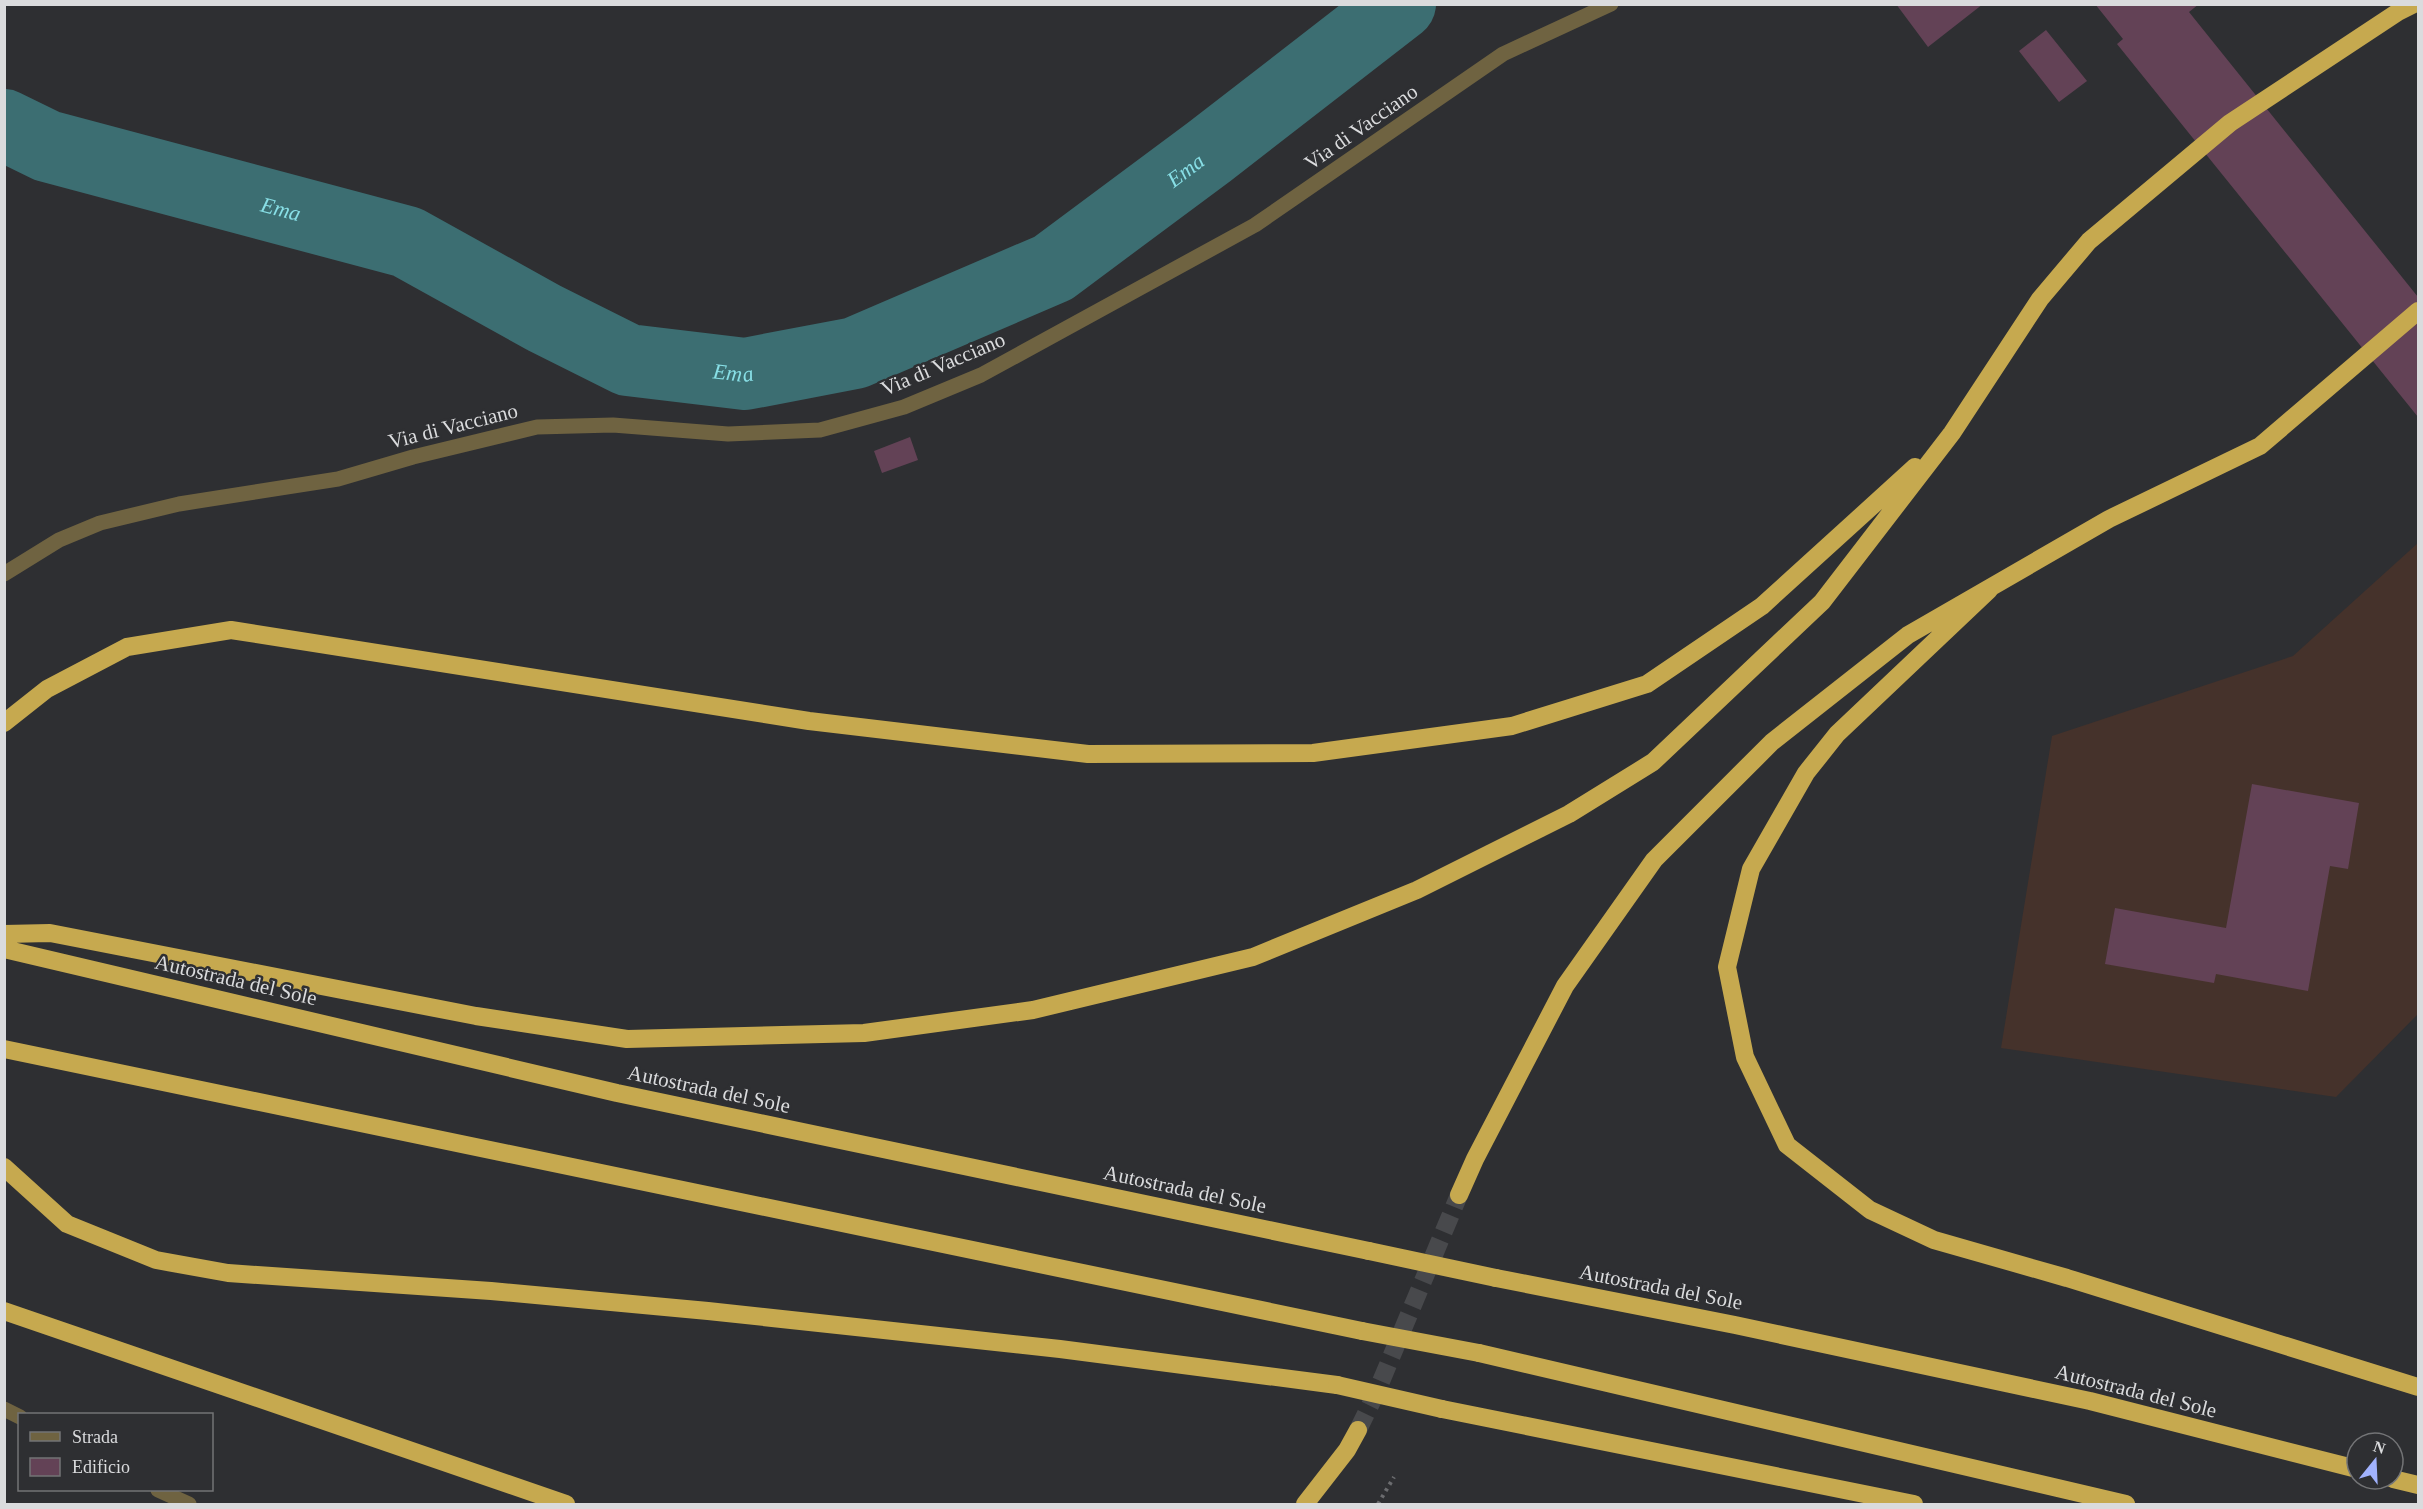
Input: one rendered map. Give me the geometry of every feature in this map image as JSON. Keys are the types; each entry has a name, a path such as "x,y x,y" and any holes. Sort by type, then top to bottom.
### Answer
{"highway":[{"path":"4,934 50,933 476,1016 627,1039 864,1034 1033,1010 1253,957 1417,890 1569,814 1653,762 1822,602 1952,433 2040,299 2090,241 2230,123 2398,12 2414,4"},
{"path":"1459,1195 1475,1159 1565,986 1654,860 1772,742 1908,635 2109,519 2260,446 2412,316"},
{"path":"4,723 47,689 127,647 231,630 809,721 1088,754 1313,753 1512,726 1647,684 1762,606 1952,433"},
{"path":"1989,590 1837,735 1806,773 1751,869 1727,967 1745,1056 1787,1145 1870,1210 1934,1240 2067,1278 2418,1387"},
{"name":"Autostrada del Sole","path":"4,949 617,1093 1497,1278 1747,1327 2079,1399 2345,1466"},
{"path":"4,1049 1362,1331 1479,1353 2126,1504"},
{"path":"4,1167 67,1224 156,1260 228,1273 491,1291 708,1311 1060,1349 1337,1385 1914,1504"},
{"path":"4,1311 566,1504"},
{"path":"1305,1504 1347,1450 1358,1430"}],"street":[{"name":"Via di Vacciano","path":"4,574 59,540 100,523 179,504 338,479 413,457 537,427 613,425 728,434 820,430 904,407 981,375 1255,225 1503,54 1611,4"},
{"path":"4,1409 18,1416"},
{"path":"160,1491 189,1504"}],"path":[{"path":"1378,1504 1394,1477"}],"shaded area":[{"path":"2418,543 2418,1014 2336,1097 2001,1048 2052,736 2293,656"}],"building":[{"path":"1896,4 1983,4 1928,47"},
{"path":"2095,4 2199,4 2189,12 2418,297 2418,417 2117,44 2123,39"},
{"path":"2046,30 2087,81 2059,102 2019,51"},
{"path":"910,437 918,460 882,473 874,451"},
{"path":"2252,784 2359,803 2348,869 2330,866 2308,991 2216,974 2214,983 2105,964 2115,908 2226,928"}],"waterway":[{"name":"Ema","path":"4,125 47,146 407,242 544,318 628,360 745,374 855,353 1053,268 1209,152 1400,4"}],"tunnel":[{"path":"1358,1430 1377,1391 1459,1195"}]}
